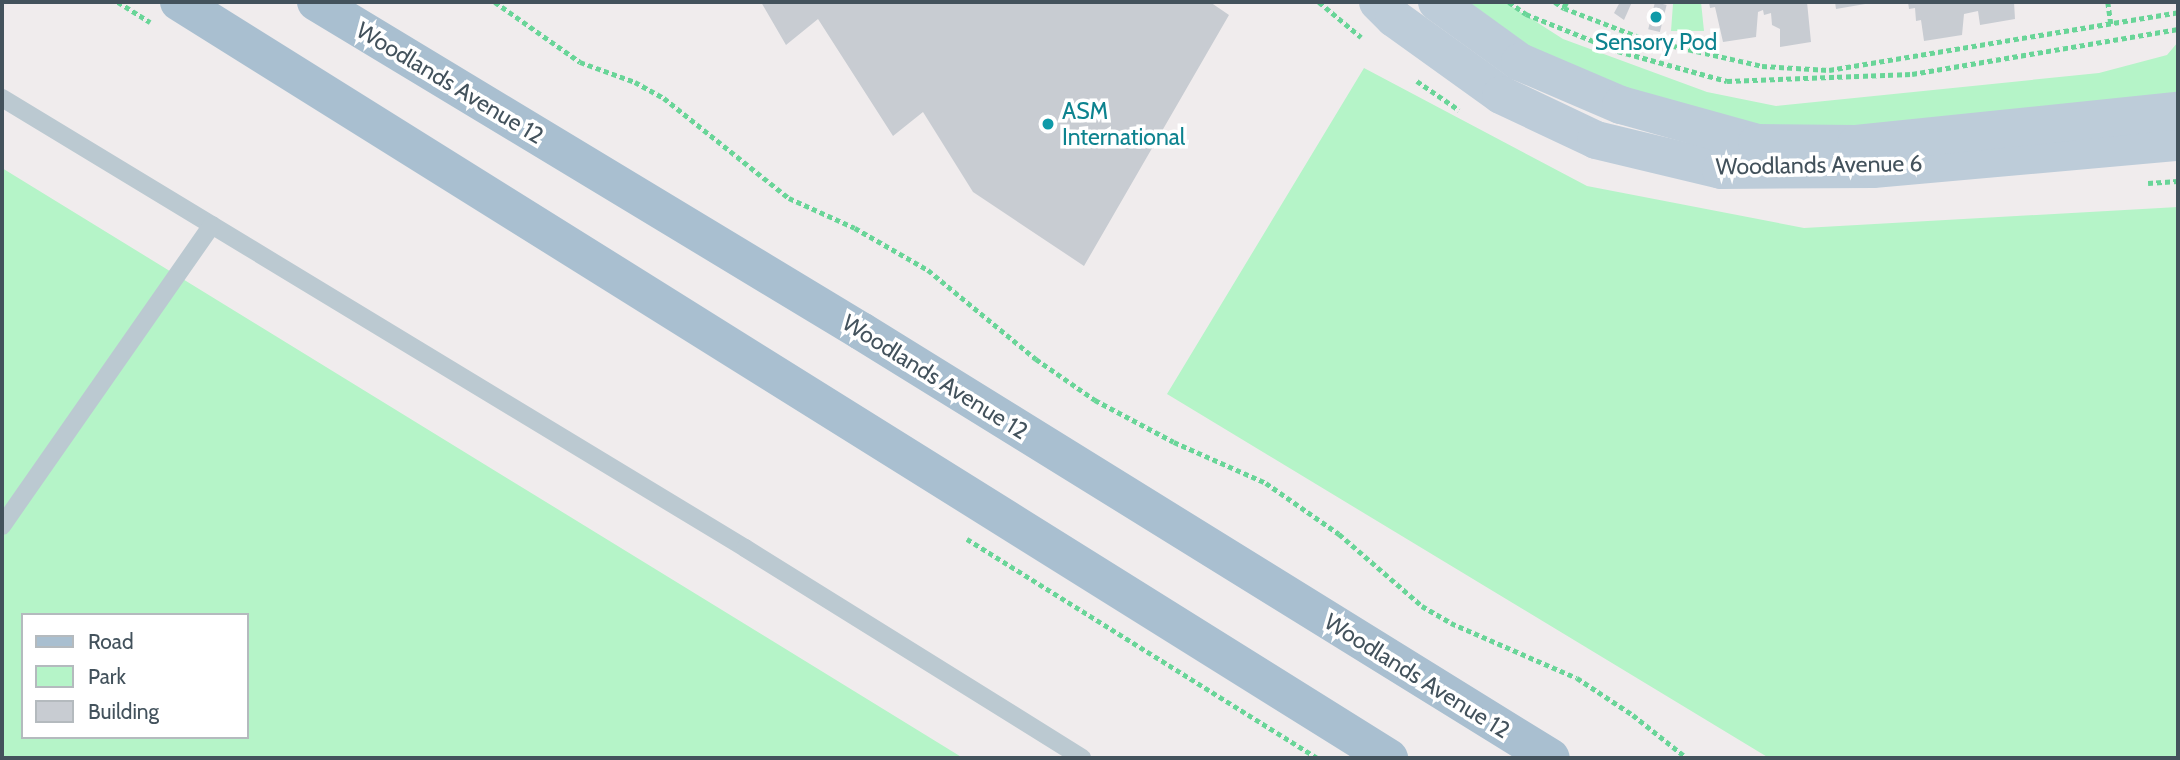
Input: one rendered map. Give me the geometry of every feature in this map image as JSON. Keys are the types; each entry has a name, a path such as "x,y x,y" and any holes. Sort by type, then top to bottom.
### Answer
{"main road":[{"path":"179,2 1389,758"},
{"name":"Woodlands Avenue 12","path":"316,2 861,331 1550,758"}],"street":[{"name":"Woodlands Avenue 6","path":"1378,2 1394,18 1501,95 1596,140 1721,170 1873,169 2178,142"},
{"name":"Woodlands Avenue 6","path":"1437,2 1520,62 1621,105 1757,143 1856,144 2178,111"}],"lane":[{"path":"2,97 1082,758"},
{"path":"2,526 212,225"}],"path":[{"path":"495,2 580,62 635,82 664,98 789,198 855,228 928,270 1036,359 1096,400 1174,442 1266,483 1339,534 1422,606 1577,678 1633,715 1687,758"},
{"path":"1509,2 1527,14 1618,51 1727,81 1912,74 2178,29"},
{"path":"1555,2 1564,8 1659,43 1762,66 1829,70 2178,12"},
{"path":"1564,8 1567,2"},
{"path":"2108,2 2111,24"}],"green space":[{"path":"1447,2 1505,2 1563,39 1707,92 1776,106 2099,73 2167,55 2178,42 2178,99 1738,140 1625,101"},
{"path":"1668,2 1701,2 1704,31 1671,31 1673,4"},
{"path":"1364,68 1587,186 1804,228 2178,207 2178,758 1769,758 1167,394"},
{"path":"2,168 963,758 2,758"}],"building":[{"name":"ASM International","path":"761,2 1210,2 1229,15 1084,266 973,192 923,112 893,136 818,19 786,45"},
{"path":"1620,2 1632,2 1624,20 1614,13"},
{"name":"Sensory Pod","path":"1655,2 1667,5 1660,32 1648,29"},
{"path":"1709,2 1807,2 1811,42 1780,47 1780,29 1772,25 1771,13 1764,15 1763,10 1758,12 1756,37 1723,42 1715,7 1710,8"},
{"path":"1835,2 1871,2 1871,3 1836,9"},
{"path":"1908,2 2014,2 2015,19 1980,25 1978,11 1964,14 1962,35 1924,41 1921,20 1916,21 1915,8 1909,9"}],"place":[{"name":"Sensory Pod","path":"1656,17"},
{"name":"ASM International","path":"1048,124"}]}
